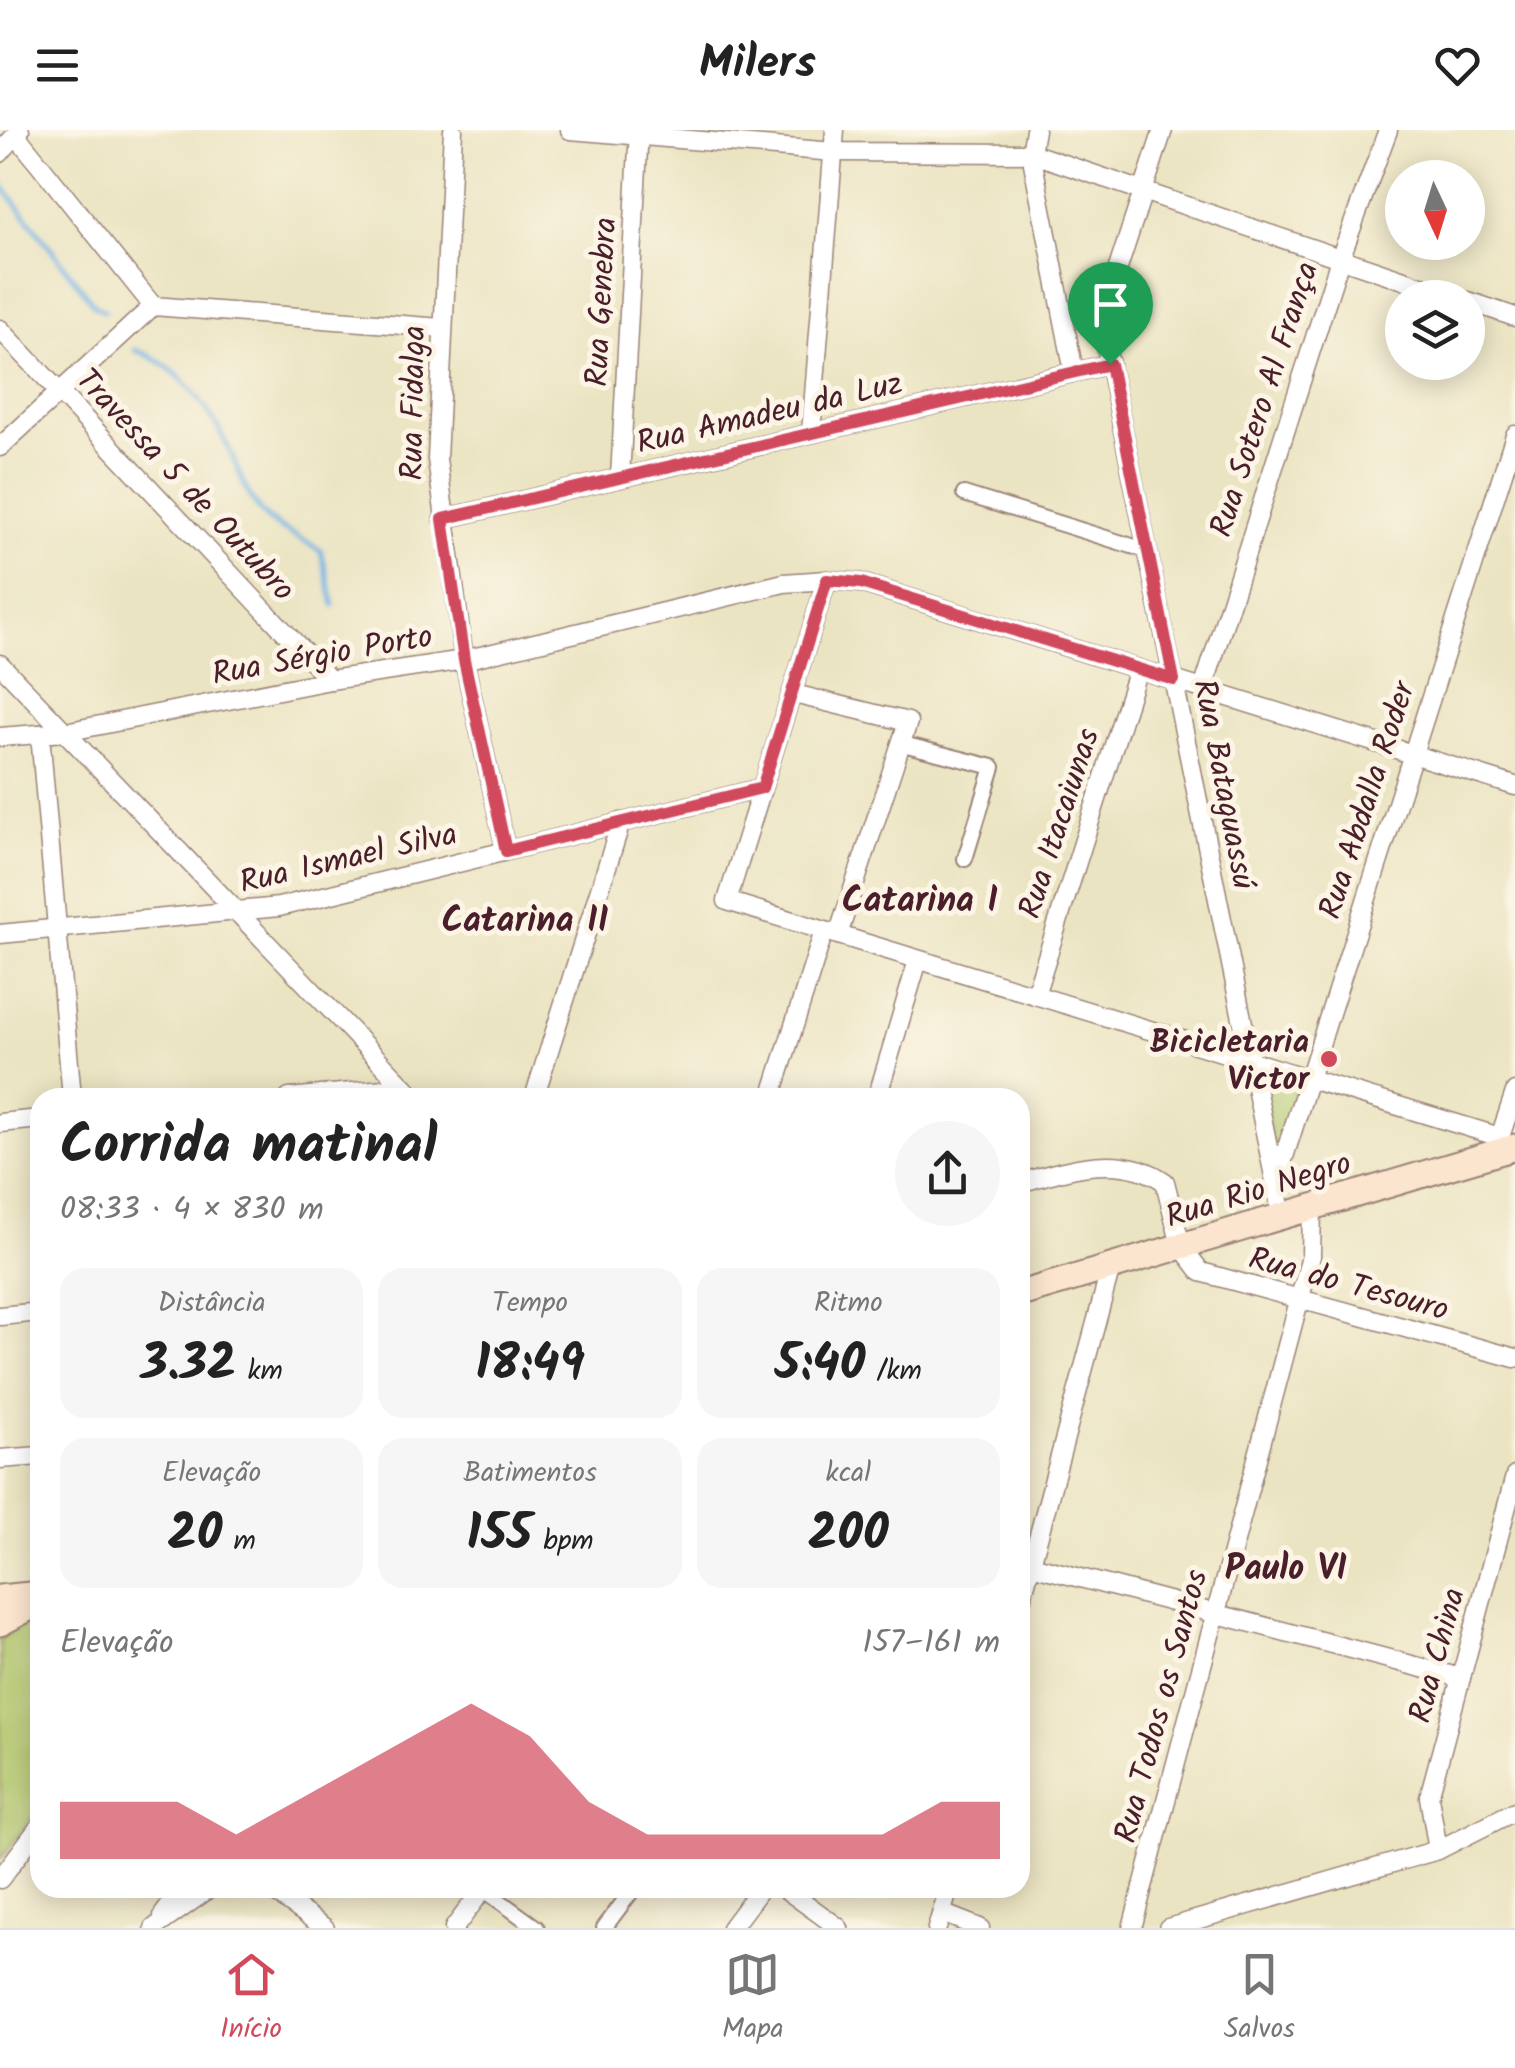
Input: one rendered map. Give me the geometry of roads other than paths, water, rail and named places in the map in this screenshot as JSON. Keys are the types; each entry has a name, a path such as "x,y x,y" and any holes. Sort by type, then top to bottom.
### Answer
{"main road":[{"name":"Rua Rio Negro","path":"1030,1291 1506,1145"},
{"path":"0,1598 30,1595"},
{"path":"0,1622 30,1607"}],"street":[{"name":"Rua Fidalga","path":"453,130 436,459 464,660 506,851"},
{"path":"570,130 639,132 834,152 1031,153 1402,280"},
{"path":"811,433 836,130"},
{"path":"1035,130 1031,153 1074,372"},
{"name":"Rua Bataguassú","path":"1163,130 1106,305 1104,336 1282,1216"},
{"name":"Rua Sotero Al França","path":"1202,689 1340,259 1388,130"},
{"name":"Rua Genebra","path":"620,478 639,132"},
{"path":"0,154 18,133 153,306"},
{"path":"0,447 153,306 442,328"},
{"path":"1485,306 1515,316"},
{"name":"Travessa 5 de Outubro","path":"0,329 330,680"},
{"name":"Rua Amadeu da Luz","path":"443,519 1110,364"},
{"name":"Rua Abdalla Roder","path":"1275,1184 1515,436"},
{"path":"964,494 1148,551"},
{"path":"827,580 727,901 1309,1079 1506,1145 1515,1092"},
{"name":"Rua Sérgio Porto","path":"0,738 65,732 330,680 464,660 784,584 827,580 861,583 1515,786"},
{"path":"0,664 406,1088"},
{"name":"Rua Itacaiunas","path":"1035,995 1138,669"},
{"path":"776,1088 908,722 794,694"},
{"path":"40,734 71,1088"},
{"path":"903,744 993,767 965,859"},
{"name":"Rua Ismael Silva","path":"0,934 239,914 762,788"},
{"path":"537,1088 622,822"},
{"path":"880,1088 918,960"},
{"path":"0,1123 30,1121"},
{"path":"1030,1180 1074,1167 1148,1169 1165,1182 1181,1246"},
{"name":"Rua Todos os Santos","path":"1132,1928 1311,1256 1312,1207"},
{"name":"Rua do Tesouro","path":"1181,1246 1201,1272 1218,1280 1515,1358"},
{"path":"1030,1569 1110,1267"},
{"path":"0,1316 30,1313"},
{"path":"0,1459 30,1457"},
{"name":"Rua China","path":"1438,1850 1428,1797 1515,1476"},
{"path":"1031,1565 1461,1678"},
{"path":"1168,1928 1438,1850 1515,1811"},
{"path":"0,1879 30,1839"},
{"path":"154,1928 176,1898"},
{"path":"154,1928 196,1898"},
{"path":"283,1898 325,1928"},
{"path":"454,1928 476,1898"},
{"path":"496,1898 537,1928"},
{"path":"604,1928 626,1898"},
{"path":"731,1928 754,1898"},
{"path":"798,1898 839,1928"},
{"path":"940,1920 980,1928"}],"waterway":[{"path":"2,185 95,306 105,311"},
{"path":"135,350 164,365 200,400 262,513 321,551 334,605"}],"place":[{"name":"Bicicletaria Victor","path":"1329,1059"}],"district":[{"name":"Catarina I","path":"920,899"},
{"name":"Catarina II","path":"525,919"},
{"name":"Paulo VI","path":"1286,1567"}]}
